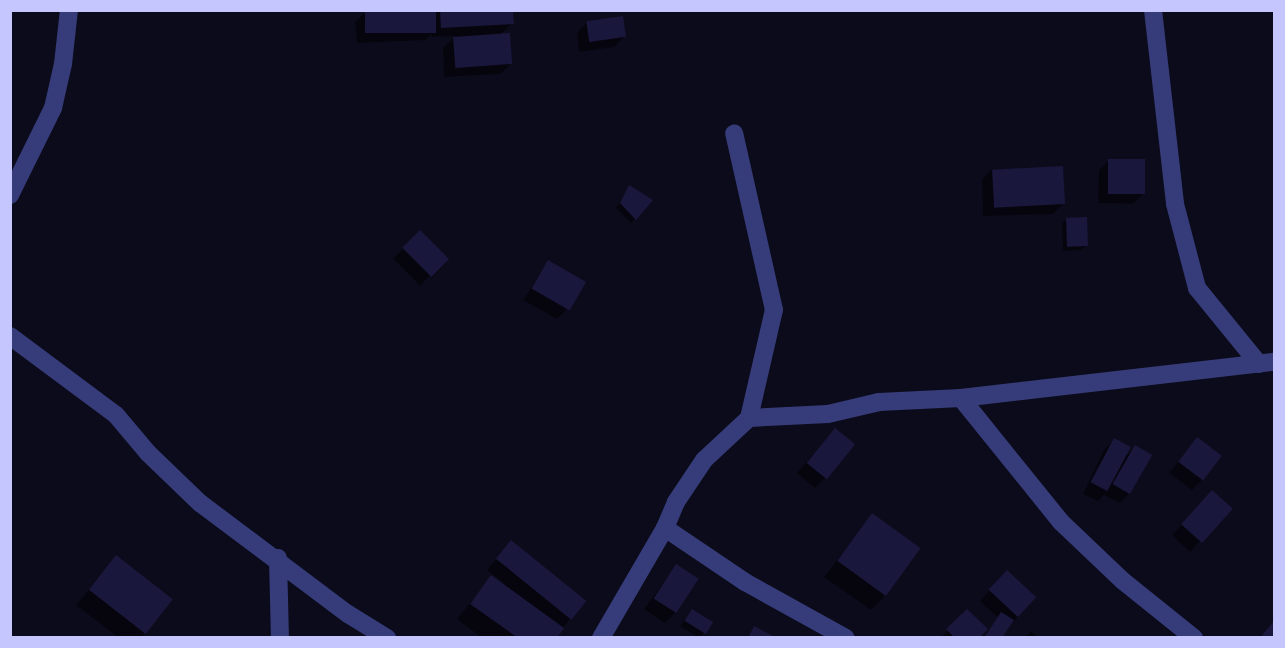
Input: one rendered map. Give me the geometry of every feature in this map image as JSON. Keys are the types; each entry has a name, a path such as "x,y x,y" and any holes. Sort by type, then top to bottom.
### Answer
{"street":[{"path":"10,195 53,108 63,64 69,10"},
{"path":"1153,10 1175,204 1197,288 1267,363"},
{"path":"601,638 665,528 676,502 704,460 749,418 774,310 734,133"},
{"path":"10,336 116,415 148,453 200,503 278,558 348,614 387,638"},
{"path":"749,418 828,414 879,402 960,398 1267,363"},
{"path":"960,398 1061,522 1123,581 1194,638"},
{"path":"665,528 745,582 846,638"},
{"path":"278,558 280,638"}],"building":[{"path":"365,10 436,10 436,33 365,33"},
{"path":"440,10 513,10 514,24 441,28"},
{"path":"623,16 626,37 589,42 586,21"},
{"path":"510,33 512,64 455,68 453,37"},
{"path":"1108,159 1145,159 1145,194 1108,194"},
{"path":"1063,166 1065,204 994,208 992,170"},
{"path":"629,185 653,200 636,220 620,203"},
{"path":"1087,217 1088,246 1067,247 1066,218"},
{"path":"420,230 449,259 431,277 402,248"},
{"path":"548,260 586,282 570,311 532,289"},
{"path":"835,428 855,444 827,479 807,463"},
{"path":"1197,437 1222,456 1203,480 1178,462"},
{"path":"1114,438 1131,447 1107,491 1091,482"},
{"path":"1135,445 1152,455 1130,494 1112,484"},
{"path":"1212,490 1233,509 1202,543 1181,524"},
{"path":"872,513 921,548 886,596 837,561"},
{"path":"511,540 586,601 571,620 496,559"},
{"path":"116,555 173,599 146,634 89,590"},
{"path":"676,564 699,579 676,613 654,598"},
{"path":"1007,570 1036,597 1018,617 989,590"},
{"path":"491,575 564,628 557,638 518,638 470,604"},
{"path":"692,609 713,622 706,634 685,621"},
{"path":"967,609 988,629 979,638 955,638 946,629"},
{"path":"1001,612 1014,620 1002,638 984,638"},
{"path":"1274,621 1274,638 1260,638"},
{"path":"754,626 773,636 772,638 748,638"}]}
